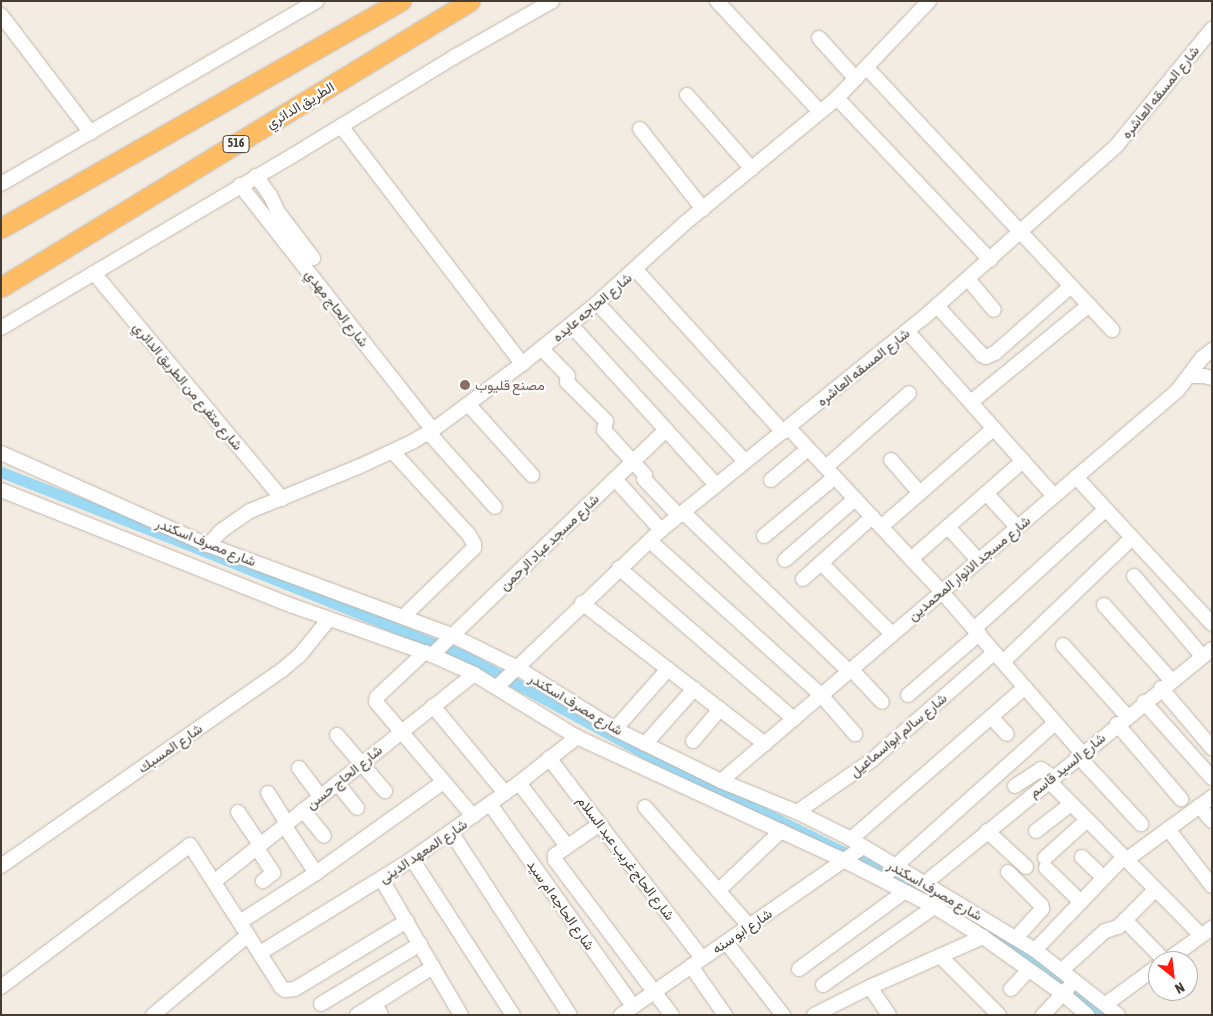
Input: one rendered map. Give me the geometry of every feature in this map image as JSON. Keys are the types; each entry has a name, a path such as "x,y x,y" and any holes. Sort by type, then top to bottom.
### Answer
{"highway":[{"path":"1,228 401,1"},
{"name":"الطريق الدائري","path":"1,287 470,1"}],"street":[{"path":"1,184 317,1"},
{"path":"1,328 460,53 552,1"},
{"path":"718,1 820,112"},
{"name":"شارع الحاجه عايده","path":"208,545 235,520 250,511 393,452 431,431 542,349 636,270 702,209 836,98 930,1"},
{"path":"1,15 91,133"},
{"name":"شارع المسقه العاشره","path":"497,687 582,603 661,530 937,306 1022,232 1117,145 1212,29"},
{"path":"819,38 856,79"},
{"path":"867,68 1112,330"},
{"path":"687,95 752,169"},
{"path":"836,98 990,260"},
{"path":"341,126 522,364"},
{"path":"640,129 702,209"},
{"path":"256,176 270,195 278,212 313,258"},
{"name":"شارع الحاج مهدي","path":"240,185 431,431 495,506"},
{"path":"636,270 941,591 1141,824"},
{"name":"شارع متفرع من الطريق الدائري","path":"94,273 282,499"},
{"path":"968,279 994,310"},
{"path":"937,306 982,355 990,356 1071,286"},
{"path":"597,303 745,462"},
{"path":"971,402 1090,305"},
{"path":"571,325 716,485"},
{"path":"907,331 1054,496"},
{"path":"542,349 568,376 567,382 606,421 603,429 645,476 644,479 882,702"},
{"name":"شارع مسجد الانوار المحمدين","path":"721,781 941,591 1178,391 1212,350"},
{"path":"1189,376 1212,378"},
{"path":"764,536 909,393"},
{"path":"468,404 532,475"},
{"path":"803,579 821,563 876,522 920,493 994,428"},
{"name":"شارع مسجد عباد الرحمن","path":"400,732 376,705 376,699 451,635 666,430"},
{"path":"771,480 808,449"},
{"path":"393,452 469,535 474,544 474,548 404,616"},
{"name":"شارع مصرف اسكندر","path":"1,453 208,545 404,616 451,635 516,667 615,729 721,781 797,812 851,839 894,867 948,897 1035,950 1118,1015"},
{"path":"891,460 920,493"},
{"path":"911,559 1023,461"},
{"path":"1076,477 1212,624"},
{"path":"615,479 661,530"},
{"name":"شارع مصرف اسكندر","path":"1,490 329,619 428,653 474,674 577,736 845,861 935,907 983,937 1063,994 1087,1015"},
{"path":"986,493 1017,527"},
{"path":"785,560 855,499"},
{"path":"908,694 1106,509"},
{"path":"948,526 978,560"},
{"name":"شارع سالم ابواسماعيل","path":"797,812 872,760 998,657 1132,538"},
{"path":"650,541 821,695 855,734"},
{"path":"821,563 892,634"},
{"path":"619,568 794,719"},
{"path":"1134,576 1207,652"},
{"path":"582,603 765,744"},
{"path":"1104,605 1166,684 1212,748"},
{"name":"شارع المسبك","path":"1,866 282,670 300,656 329,619"},
{"path":"1063,645 1181,798"},
{"name":"شارع السيد قاسم","path":"924,884 1080,754 1207,652"},
{"path":"615,729 668,670"},
{"name":"شارع الحاج حسن","path":"215,881 474,674"},
{"path":"851,839 1025,687"},
{"path":"645,744 694,689"},
{"path":"1144,702 1212,778"},
{"path":"433,706 505,793"},
{"path":"693,741 720,710"},
{"path":"991,717 1007,734"},
{"path":"881,880 1055,724"},
{"path":"400,732 473,816"},
{"path":"337,735 385,791"},
{"name":"شارع المعهد الدينى","path":"260,954 382,880 519,783 577,736"},
{"name":"شارع الحاج غريب عبد السلام","path":"550,758 600,824 697,962 725,1015"},
{"path":"299,768 320,796"},
{"path":"1015,786 1041,769 1071,804 1155,890 1206,931 1179,951"},
{"path":"240,922 316,874 444,782"},
{"path":"337,783 357,808"},
{"path":"519,783 567,846"},
{"path":"268,793 316,874"},
{"path":"1035,950 1124,859 1212,797"},
{"name":"شارع الحاجه ام سيد","path":"490,804 633,1006"},
{"path":"1036,832 1071,804"},
{"path":"1199,806 1212,821"},
{"path":"645,807 749,926"},
{"path":"303,810 324,836"},
{"path":"238,812 272,873 263,881"},
{"path":"1081,902 1045,863 1087,820"},
{"path":"600,824 555,855 555,860 672,1015"},
{"path":"1168,829 1212,886"},
{"path":"718,891 781,831"},
{"path":"987,831 1026,867"},
{"path":"451,832 570,1015"},
{"path":"1,987 184,847 192,846 281,987 285,990 295,989 407,921"},
{"name":"شارع ابو سنه","path":"621,1015 863,847"},
{"path":"1082,857 1104,878"},
{"path":"412,859 513,1015"},
{"path":"1200,871 1212,863"},
{"path":"1008,872 1041,905 1042,911 1016,938"},
{"path":"382,880 461,1015"},
{"path":"1062,970 1105,931 1116,929 1155,890"},
{"path":"799,970 904,892"},
{"path":"823,985 948,897"},
{"path":"1125,920 1155,951"},
{"path":"153,1015 248,935"},
{"path":"814,1015 870,987 983,937"},
{"path":"726,942 783,1015"},
{"path":"321,1004 420,944"},
{"path":"940,956 999,1015"},
{"path":"357,1015 378,1009 433,967"},
{"path":"1011,990 1029,970"},
{"path":"1106,1004 1148,973"},
{"path":"1043,1015 1074,980"},
{"path":"870,987 889,1015"}],"waterway":[{"path":"1,472 184,543 467,657 652,757 942,901"},
{"path":"986,928 1047,966 1099,1015"}],"place":[{"name":"مصنع قليوب","path":"465,385"}]}
